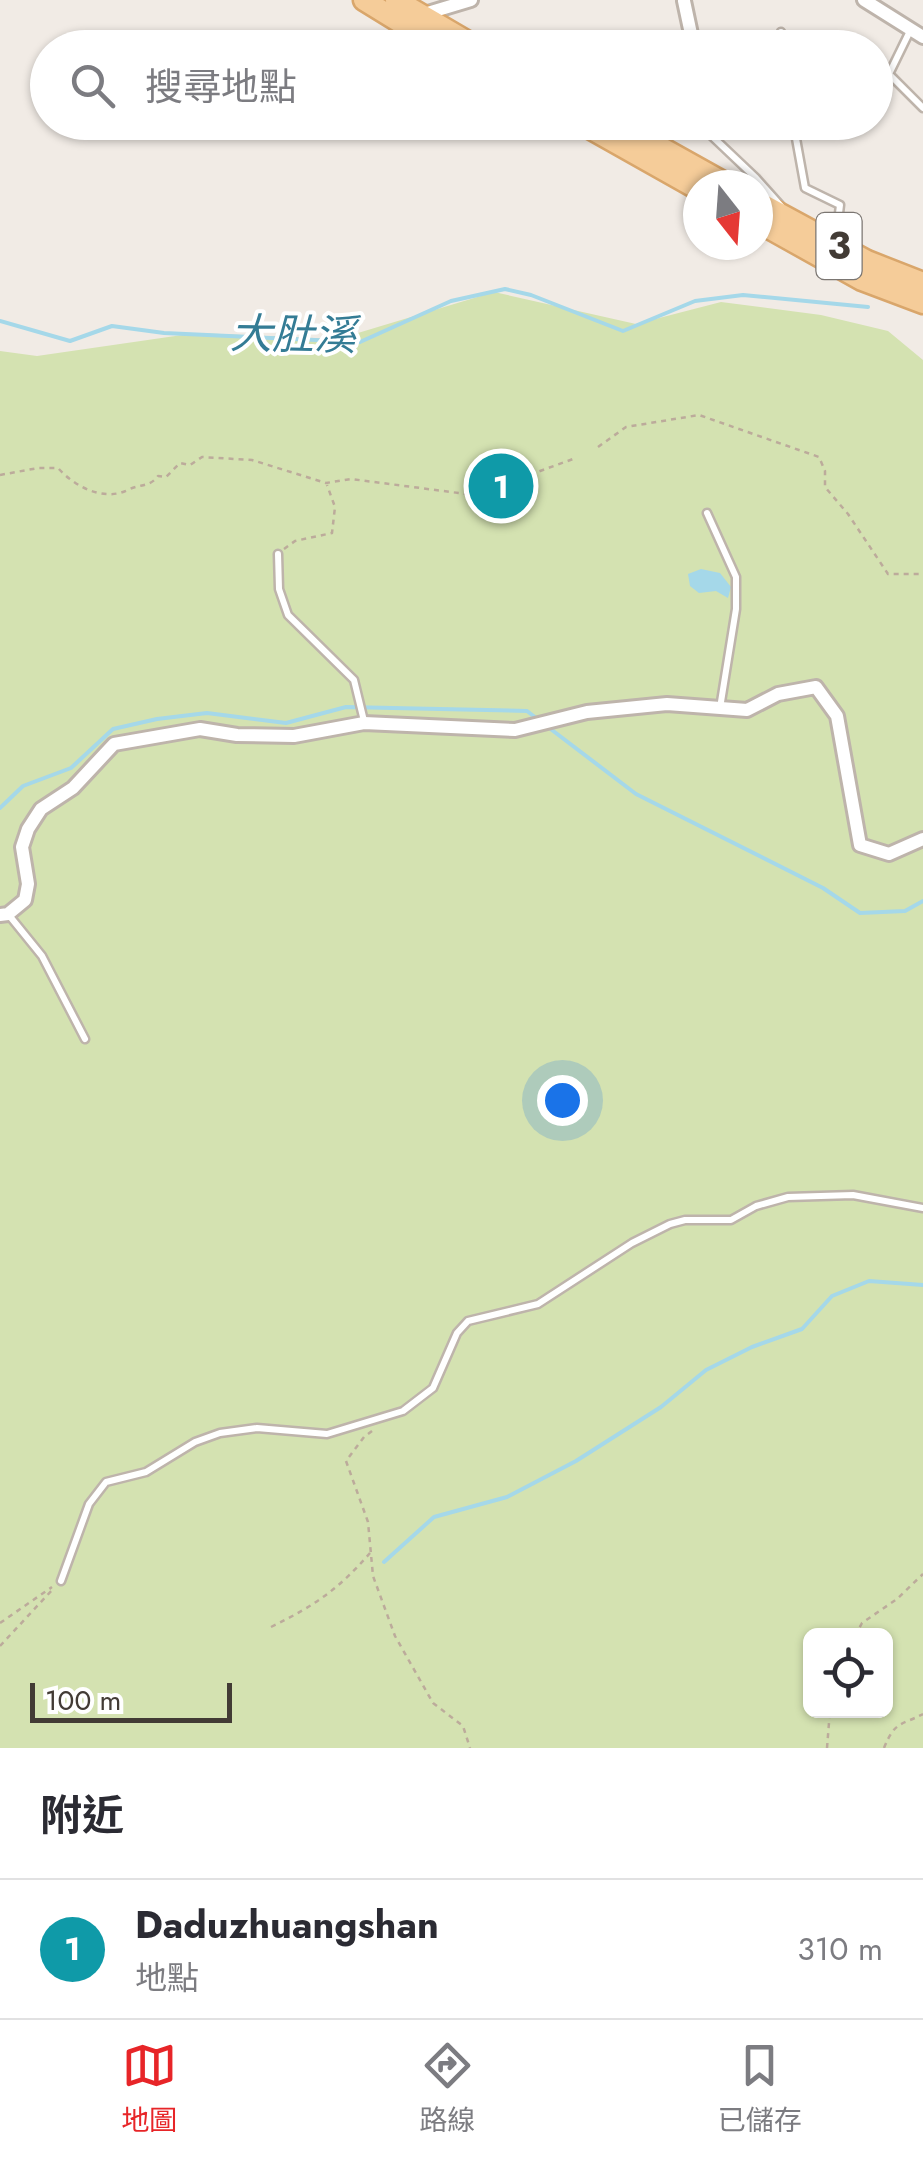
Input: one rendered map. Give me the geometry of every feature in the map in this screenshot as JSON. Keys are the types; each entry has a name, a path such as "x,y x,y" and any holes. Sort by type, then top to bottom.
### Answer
{"main road":[{"path":"364,0 434,30"},
{"path":"396,0 423,30"},
{"path":"649,140 702,170"},
{"path":"649,140 683,174"},
{"name":"3","path":"773,210 835,244 923,283"},
{"name":"3","path":"773,230 862,280 923,303"}],"street":[{"path":"415,22 471,0"},
{"path":"864,0 917,34"},
{"path":"684,1 690,30"},
{"path":"4,914 25,900 28,884 22,847 41,810 73,788 114,744 200,730 294,736 364,722 515,730 587,712 668,704 747,710 778,694 816,688 837,716 860,845 889,854 923,838"}],"lane":[{"path":"893,68 917,34"},
{"path":"893,78 923,108"},
{"path":"716,140 794,222"},
{"path":"796,140 805,188 840,205 835,244"},
{"path":"708,513 736,577 736,609 720,709"},
{"path":"278,554 280,589 288,615 354,680 364,722"},
{"path":"4,914 42,956 86,1038"},
{"path":"61,1581 89,1504 106,1482 146,1472 195,1442 220,1433 258,1428 327,1434 402,1412 434,1388 457,1333 468,1321 538,1304 632,1243 670,1224 685,1220 731,1220 756,1206 788,1197 853,1195 923,1208"}],"path":[{"path":"598,446 626,427 699,415 819,457 825,471 825,487 888,574 923,574"},
{"path":"0,475 58,468 92,491 122,496 127,490 153,483 158,476 166,477 180,463 190,466 202,456 252,460 326,483 352,479 474,495 573,459"},
{"path":"278,554 296,541 332,533 336,507 326,483"},
{"path":"377,1428 364,1437 346,1461 368,1522 373,1576 395,1636 433,1703 463,1726 470,1748"},
{"path":"271,1627 315,1606 346,1581 370,1552"},
{"path":"859,1628 897,1600 923,1574"},
{"path":"0,1623 61,1581"},
{"path":"0,1646 61,1581"},
{"path":"884,1748 891,1731 902,1721 923,1714"},
{"path":"827,1748 829,1718"}],"green space":[{"path":"494,292 636,324 721,302 821,315 888,331 923,360 923,1748 0,1748 0,351 37,356 196,333 338,339"}],"water":[{"path":"701,569 720,573 731,587 728,598 716,591 699,593 690,586 688,574"}],"waterway":[{"name":"大肚溪","path":"0,321 70,341 112,326 164,333 360,342 451,301 505,289 531,295 623,331 695,301 743,295 868,307"},
{"path":"0,808 23,786 71,768 113,729 157,719 207,713 286,723 346,707 527,711 540,721"},
{"path":"548,727 636,794 823,888 860,913 905,911 923,901"},
{"path":"384,1562 434,1517 507,1497 576,1461 661,1407 706,1370 752,1347 802,1329 832,1296 869,1281 923,1285"}],"place":[{"name":"Daduzhuangshan","path":"501,486"}]}
